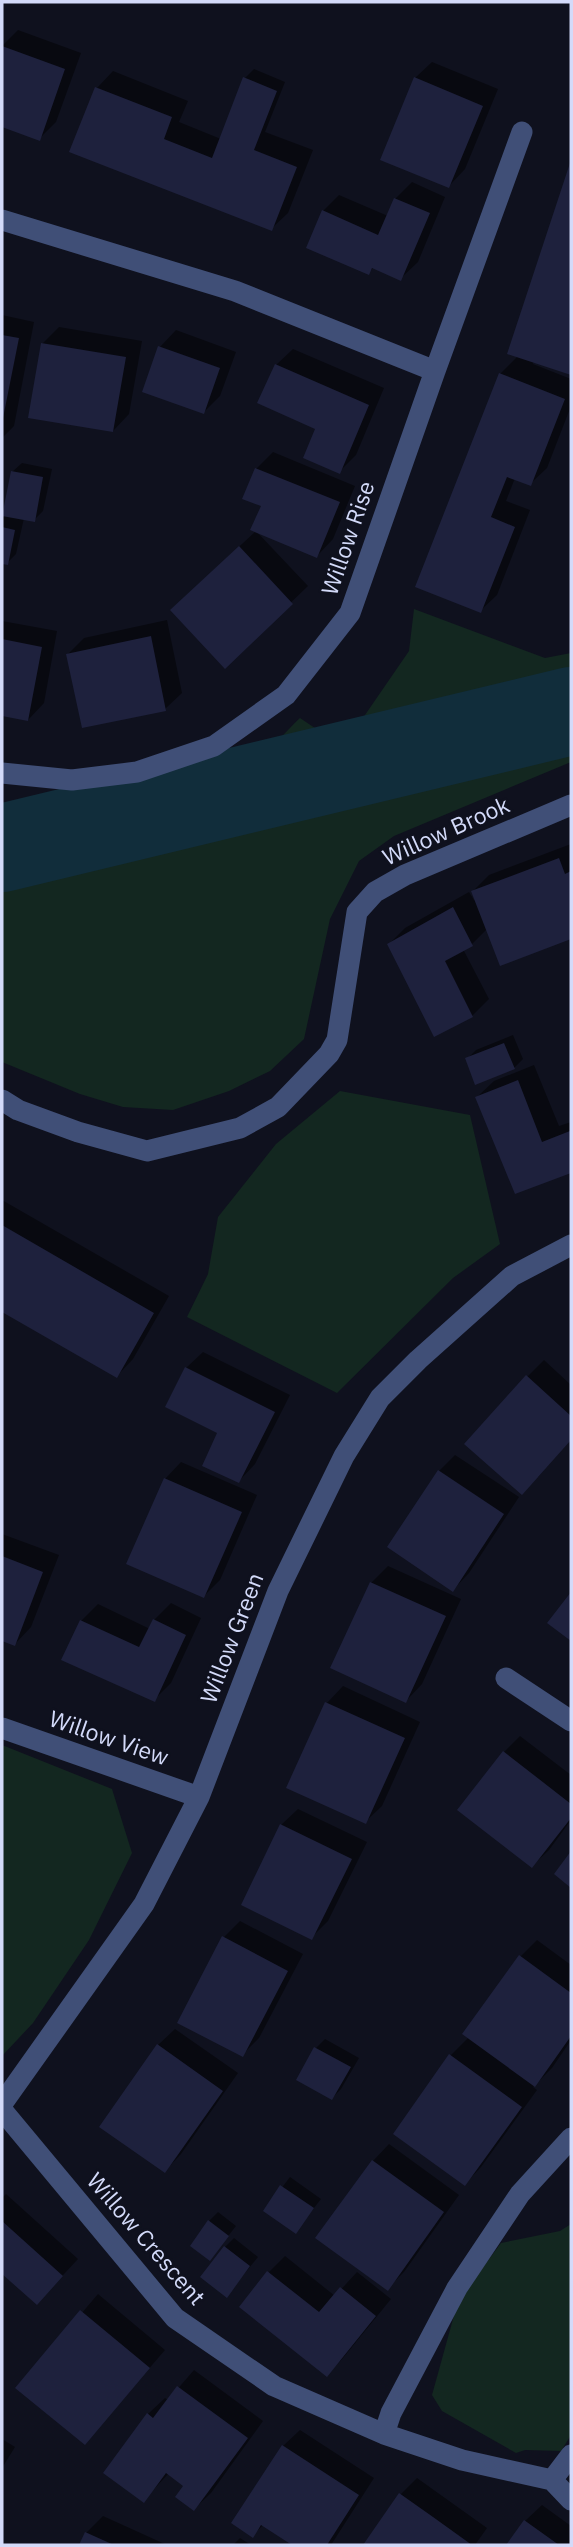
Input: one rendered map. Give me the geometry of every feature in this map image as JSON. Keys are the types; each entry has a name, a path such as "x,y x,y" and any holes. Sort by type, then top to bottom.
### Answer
{"street":[{"name":"Willow Rise","path":"2,773 72,780 137,772 214,746 286,695 350,613 522,132"},
{"path":"2,220 235,291 435,371"},
{"name":"Willow Brook","path":"2,1100 18,1110 78,1132 147,1151 240,1128 278,1107 329,1055 340,1028 357,912 376,892 405,875 571,805"},
{"name":"Willow Green","path":"2,2104 144,1904 199,1797 278,1591 344,1456 380,1398 418,1360 512,1276 571,1245"},
{"path":"506,1678 571,1721"},
{"name":"Willow View","path":"2,1728 199,1797"},
{"name":"Willow Crescent","path":"2,2110 175,2318 274,2386 384,2434 462,2460 552,2480"},
{"path":"384,2434 391,2413 457,2288 520,2194 571,2138"},
{"path":"571,2455 552,2480 571,2500"}],"green space":[{"path":"414,609 545,658 571,653 571,762 394,836 359,861 330,919 304,1039 270,1071 229,1091 173,1110 123,1107 80,1094 2,1062 2,826 13,827 106,811 202,785 256,759 300,718 343,747 409,651"},
{"path":"340,1091 470,1115 500,1244 453,1278 337,1393 187,1317 208,1274 218,1217 276,1144"},
{"path":"2,1745 112,1789 132,1853 89,1940 33,2023 2,2056"},
{"path":"571,2224 571,2435 561,2451 525,2450 516,2453 442,2411 432,2395 458,2301 501,2243 560,2231"}],"building":[{"path":"2,46 65,69 40,141 2,127"},
{"path":"243,77 277,91 254,150 297,167 272,231 69,152 95,87 172,117 164,139 212,158"},
{"path":"414,77 483,106 449,188 380,160"},
{"path":"571,160 571,375 507,354"},
{"path":"394,198 430,213 401,281 372,268 369,275 306,248 322,210 378,235"},
{"path":"2,335 19,338 3,418 2,418"},
{"path":"41,343 126,357 113,432 28,418"},
{"path":"158,346 220,368 204,414 142,392"},
{"path":"275,364 369,405 340,474 303,458 315,429 257,403"},
{"path":"499,373 565,399 531,486 507,477 491,517 515,527 481,613 415,587"},
{"path":"255,468 340,502 317,558 250,530 261,506 242,499"},
{"path":"11,471 43,477 35,522 2,516"},
{"path":"2,527 15,530 8,565 2,564"},
{"path":"239,546 293,604 225,669 170,610"},
{"path":"151,636 166,711 82,728 66,654"},
{"path":"2,639 42,647 28,721 2,716"},
{"path":"559,858 565,874 571,871 571,939 500,966 471,891"},
{"path":"453,907 473,946 445,961 473,1017 434,1037 387,944"},
{"path":"504,1043 515,1069 475,1085 465,1058"},
{"path":"518,1080 542,1142 570,1131 571,1173 515,1194 475,1097"},
{"path":"2,1225 154,1313 117,1378 2,1312"},
{"path":"185,1367 275,1412 239,1483 202,1466 217,1433 165,1407"},
{"path":"526,1375 571,1416 571,1440 522,1495 464,1444"},
{"path":"438,1470 504,1514 453,1592 387,1547"},
{"path":"164,1478 242,1512 204,1598 126,1564"},
{"path":"2,1556 43,1572 15,1646 2,1641"},
{"path":"370,1582 446,1616 406,1703 330,1668"},
{"path":"571,1592 571,1641 547,1623"},
{"path":"153,1619 186,1635 155,1702 61,1660 80,1620 139,1647"},
{"path":"325,1702 405,1738 366,1824 286,1788"},
{"path":"503,1751 571,1804 571,1818 532,1868 457,1810"},
{"path":"280,1824 352,1859 312,1940 241,1905"},
{"path":"571,1851 571,1888 554,1874"},
{"path":"222,1936 288,1971 243,2057 177,2023"},
{"path":"519,1955 571,1993 571,2036 535,2087 462,2034"},
{"path":"157,2044 223,2091 165,2173 99,2127"},
{"path":"314,2047 351,2067 332,2100 296,2080"},
{"path":"449,2054 522,2107 465,2186 393,2134"},
{"path":"372,2160 444,2212 388,2291 315,2238"},
{"path":"280,2185 314,2208 296,2234 263,2211"},
{"path":"208,2220 229,2236 210,2261 190,2246"},
{"path":"2,2221 63,2276 37,2305 2,2274"},
{"path":"224,2246 250,2266 227,2298 200,2277"},
{"path":"267,2271 319,2312 340,2287 376,2316 327,2377 239,2307"},
{"path":"80,2310 150,2368 85,2445 15,2388"},
{"path":"177,2386 248,2438 194,2511 175,2497 183,2486 166,2473 144,2503 103,2473 147,2413 153,2418"},
{"path":"282,2445 359,2495 327,2545 292,2545 261,2525 253,2538 231,2523"},
{"path":"399,2493 433,2517 472,2545 363,2545"},
{"path":"524,2520 559,2545 506,2545"},
{"path":"85,2532 114,2545 79,2545"}],"waterway":[{"path":"2,848 571,711"}]}
